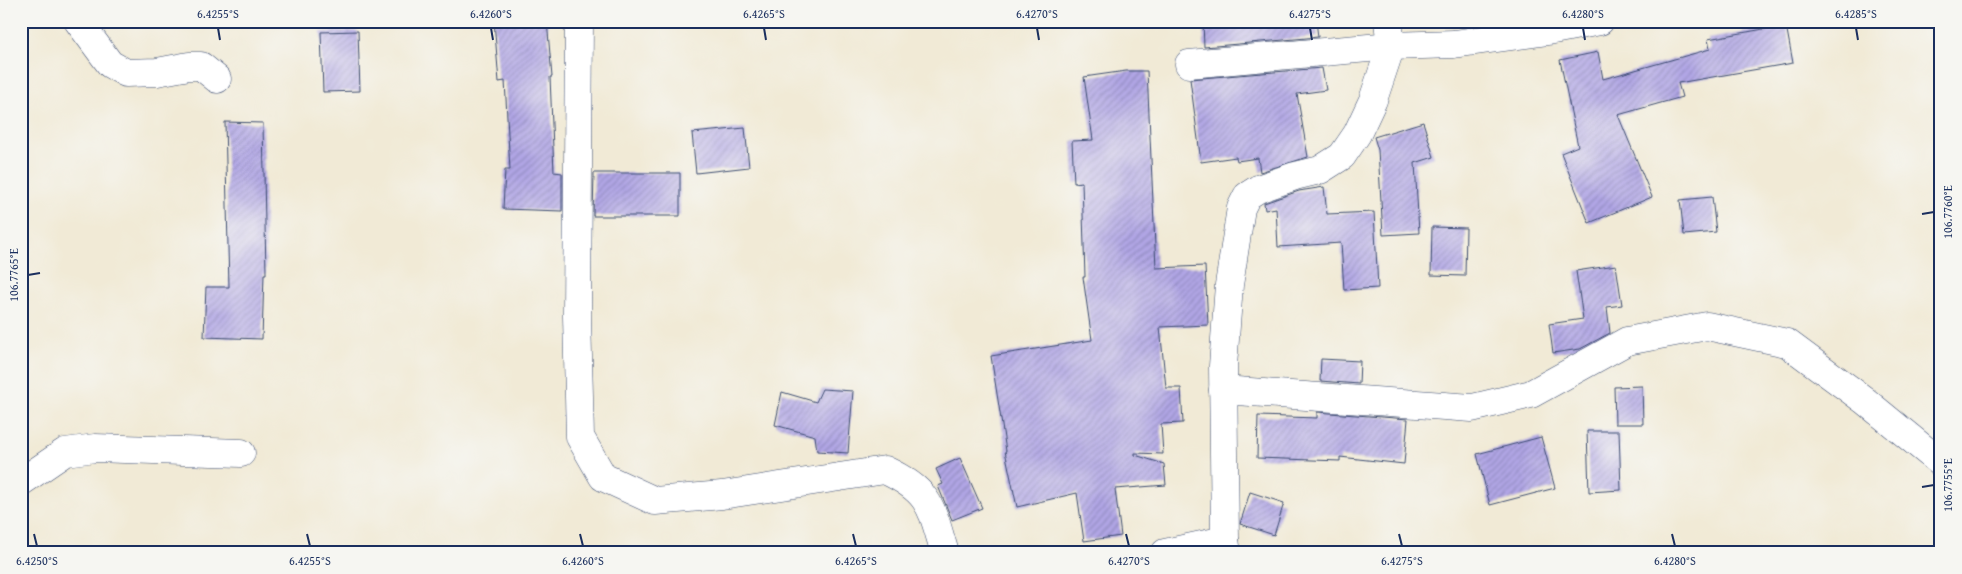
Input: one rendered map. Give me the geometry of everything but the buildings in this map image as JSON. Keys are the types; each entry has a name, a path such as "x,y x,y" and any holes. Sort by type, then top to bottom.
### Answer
{"street":[{"path":"78,21 110,64 126,74 201,66 217,79"},
{"path":"579,21 577,316 580,437 602,477 655,501 722,495 885,470 903,478 924,496 934,513 945,553"},
{"path":"1189,64 1389,34 1463,42 1548,31 1600,21"},
{"path":"1165,553 1226,546 1223,366 1229,285 1241,208 1247,196 1258,189 1295,176 1320,170 1342,156 1357,134 1373,100 1389,34"},
{"path":"1223,390 1472,408 1531,394 1628,341 1707,326 1787,343 1864,400 1941,463"},
{"path":"21,482 65,452 94,448 241,453"}]}
